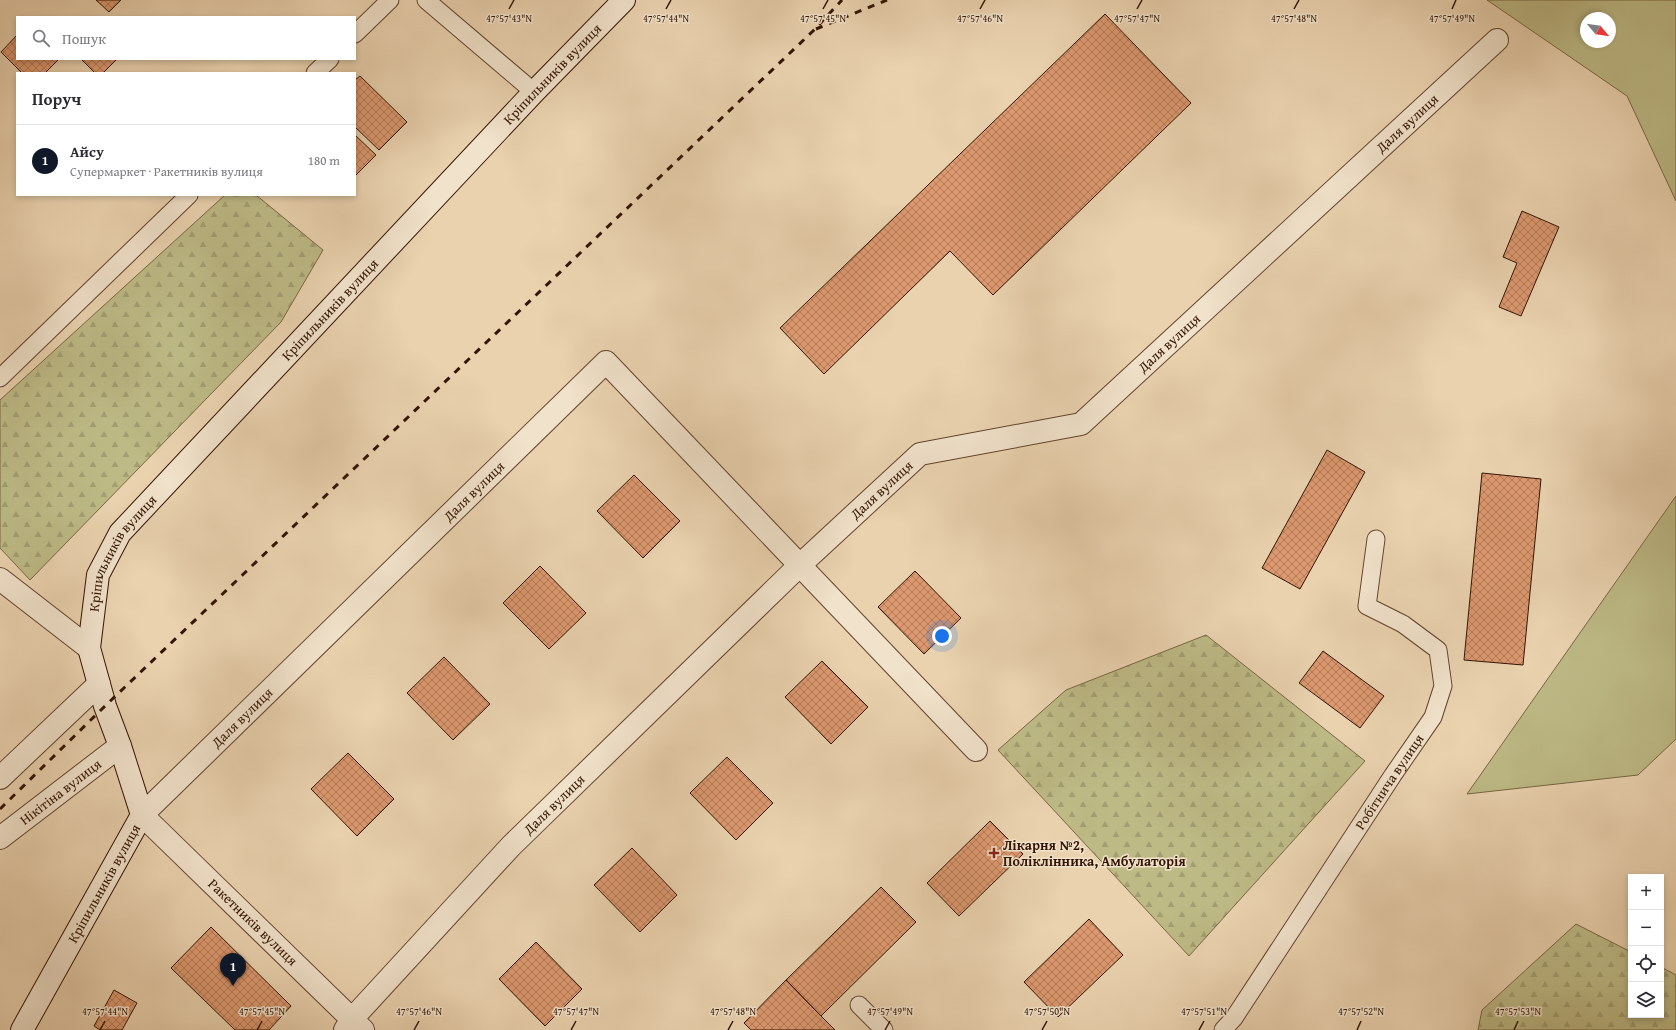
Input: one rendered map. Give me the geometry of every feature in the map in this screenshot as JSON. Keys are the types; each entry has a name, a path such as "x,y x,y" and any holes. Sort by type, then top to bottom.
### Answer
{"street":[{"name":"Кріпильників вулиця","path":"22,1030 142,815 120,746 104,706 90,648 98,575 120,533 534,92 624,0"},
{"name":"Даля вулиця","path":"354,1026 511,846 800,565 920,454 1081,424 1497,40"},
{"name":"Даля вулиця","path":"142,815 606,362 976,750"},
{"path":"0,579 90,648"},
{"path":"0,778 99,684"},
{"name":"Нікітіна вулиця","path":"0,838 120,746"},
{"name":"Ракетників вулиця","path":"142,815 354,1026"}],"lane":[{"path":"356,33 390,0"},
{"path":"426,0 534,92"},
{"path":"316,72 329,60"},
{"path":"0,378 188,196"},
{"name":"Робітнича вулиця","path":"1223,1030 1234,1018 1393,775 1433,717 1443,686 1438,650 1403,624 1367,606 1376,539"},
{"path":"859,1005 884,1030"}],"green space":[{"path":"1487,0 1676,0 1676,201 1627,96"},
{"path":"224,196 257,196 323,250 281,322 30,580 0,548 0,400"},
{"path":"1676,496 1676,739 1638,775 1467,794"},
{"path":"1206,635 1365,761 1189,956 998,750 1066,690"},
{"path":"1576,924 1628,950 1628,1018 1664,1018 1664,969 1676,975 1676,1030 1478,1030 1482,1010"}],"building":[{"path":"96,0 121,0 109,12"},
{"path":"1105,14 1191,103 993,295 950,251 824,374 780,328"},
{"path":"16,36 16,60 58,60 46,72 21,72 1,52"},
{"path":"82,60 116,60 104,72 94,72"},
{"path":"360,76 407,122 379,150 356,128 356,79"},
{"path":"356,136 376,155 356,175"},
{"path":"1522,211 1559,227 1521,316 1499,307 1517,263 1503,257"},
{"path":"1327,450 1365,472 1300,589 1262,568"},
{"path":"1482,473 1541,479 1523,665 1464,660"},
{"path":"634,475 680,521 643,558 597,511"},
{"path":"540,566 586,613 549,649 503,603"},
{"path":"915,571 961,618 924,654 878,607"},
{"path":"1323,651 1384,696 1360,728 1299,683"},
{"path":"444,657 490,704 453,740 407,693"},
{"path":"822,661 868,707 831,744 785,697"},
{"path":"348,753 394,799 357,836 311,789"},
{"path":"727,757 773,803 736,840 690,793"},
{"path":"990,821 1023,854 959,916 927,883"},
{"path":"632,848 677,895 640,932 594,885"},
{"path":"881,887 916,922 821,1016 786,980"},
{"path":"1089,919 1123,955 1058,1017 1024,982"},
{"path":"211,927 291,1006 269,1030 235,1030 171,968"},
{"path":"536,942 582,989 545,1026 499,979"},
{"path":"786,980 835,1030 751,1030 744,1023"},
{"path":"114,990 137,1003 122,1030 100,1030 94,1026"}],"railway":[{"path":"0,809 105,706 813,31 842,0"},
{"path":"816,29 887,0"}],"place":[{"name":"Лікарня №2, Поліклінника, Амбулаторія","path":"994,853"},
{"name":"Айсу","path":"233,986"}]}
